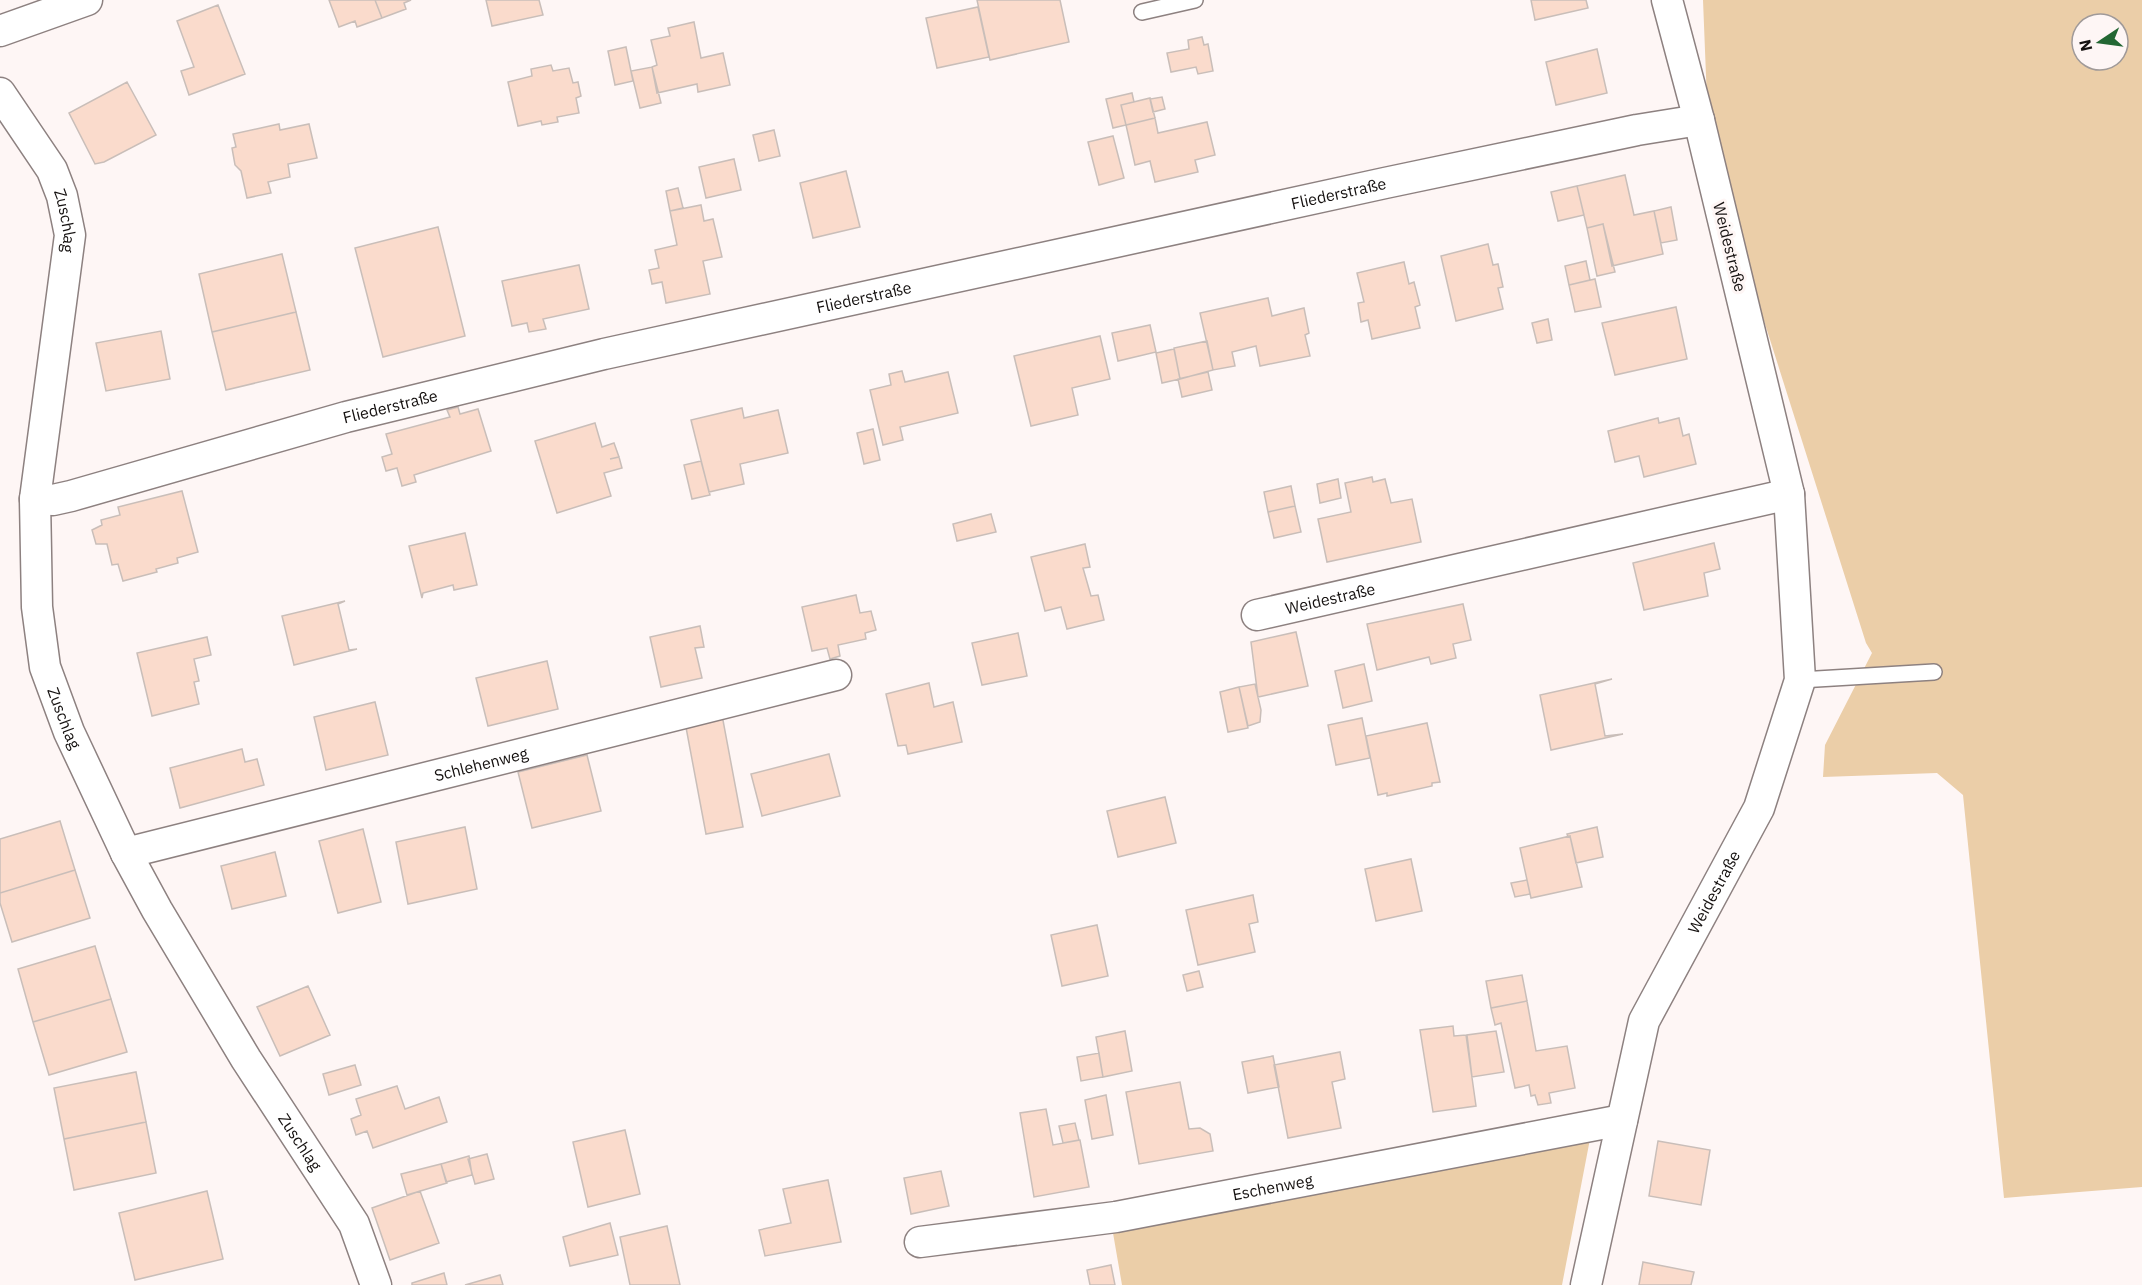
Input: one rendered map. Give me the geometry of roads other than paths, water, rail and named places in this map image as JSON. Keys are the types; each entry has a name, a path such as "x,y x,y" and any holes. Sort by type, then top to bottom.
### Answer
{"street":[{"path":"0,31 87,0"},
{"name":"Weidestraße","path":"1586,1285 1644,1021 1759,808 1800,680 1789,494 1699,120 1667,0"},
{"name":"Zuschlag","path":"0,93 52,170 62,196 70,235 35,499 37,607 45,667 69,732 126,853 157,910 246,1059 354,1224 376,1285"},
{"name":"Fliederstraße","path":"35,499 53,500 71,496 346,417 604,354 1385,183 1637,130 1699,120"},
{"name":"Weidestraße","path":"1257,615 1789,494"},
{"name":"Schlehenweg","path":"126,853 836,675"},
{"name":"Eschenweg","path":"920,1242 1116,1217 1623,1120"}],"lane":[{"path":"1142,12 1195,0"},
{"path":"1800,680 1934,672"}]}
